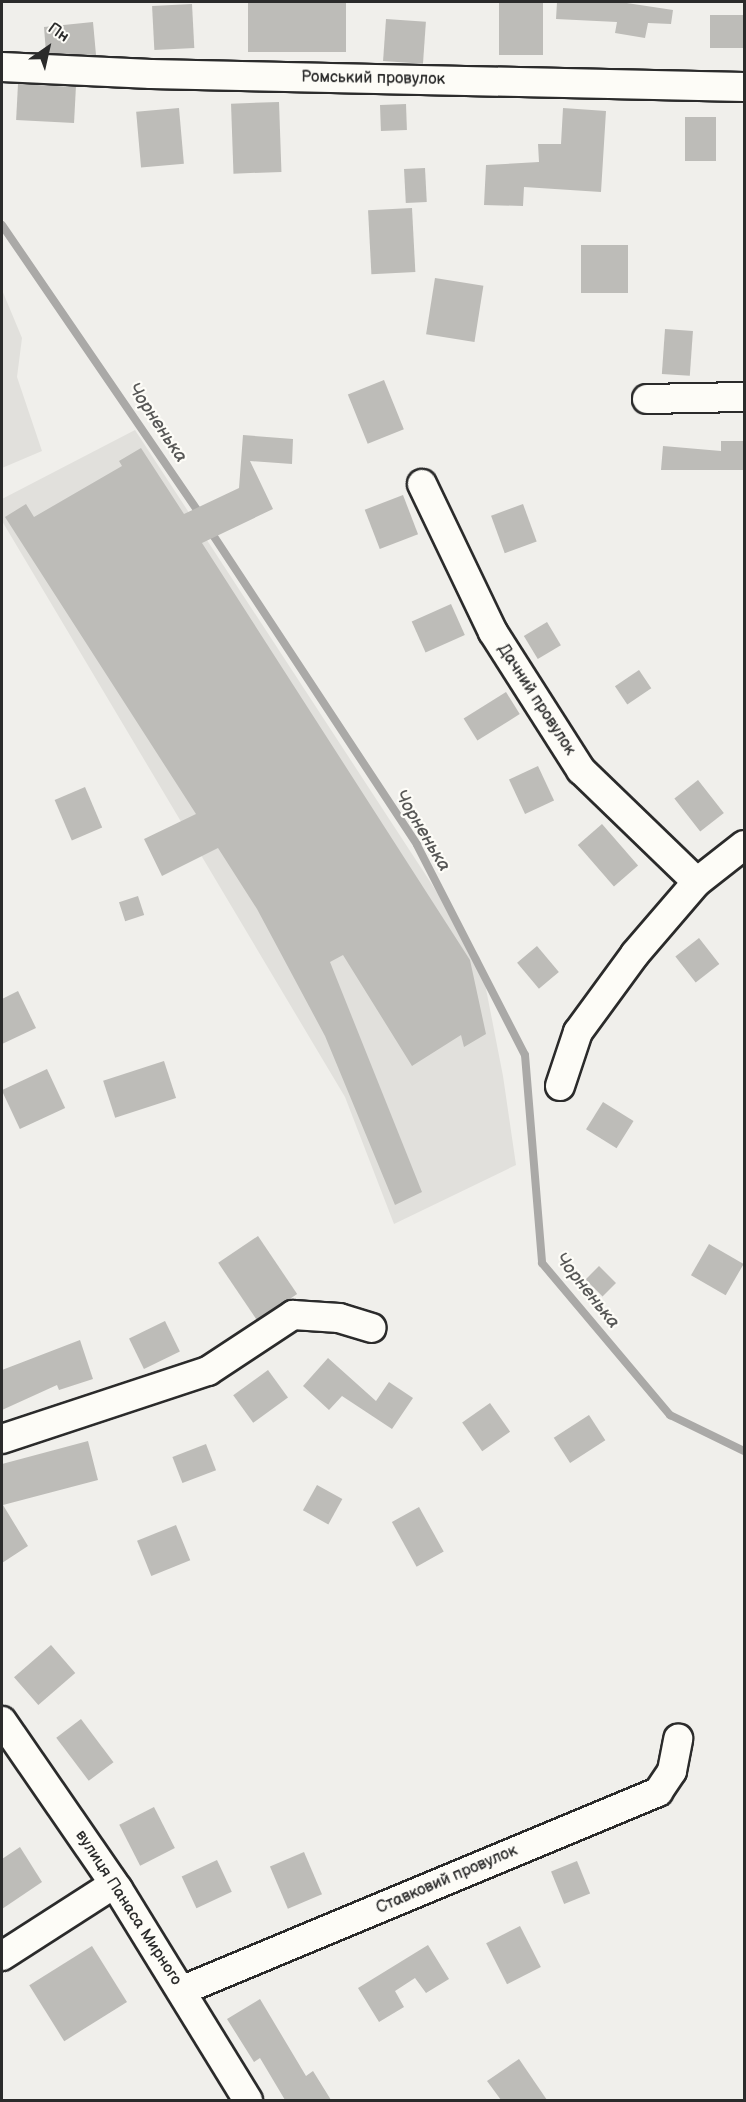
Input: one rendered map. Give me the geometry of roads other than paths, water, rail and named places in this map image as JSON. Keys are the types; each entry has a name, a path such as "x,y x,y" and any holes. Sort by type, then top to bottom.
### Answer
{"street":[{"name":"Ромський провулок","path":"2,67 151,74 744,87"},
{"path":"647,399 744,397"},
{"name":"Дачний провулок","path":"422,484 493,632 581,770 697,882"},
{"path":"560,1086 578,1032 635,954 697,882 744,844"},
{"path":"2,1439 208,1371 293,1315 339,1318 372,1328"},
{"name":"вулиця Панаса Мирного","path":"2,1721 114,1884 183,1990 248,2100"},
{"name":"Ставковий провулок","path":"183,1990 658,1792 672,1771 678,1739"},
{"path":"2,1956 114,1884"}],"waterway":[{"name":"Чорненька","path":"2,225 201,516"},
{"name":"Чорненька","path":"209,529 417,845 525,1055 542,1263 670,1415 744,1451"}]}
